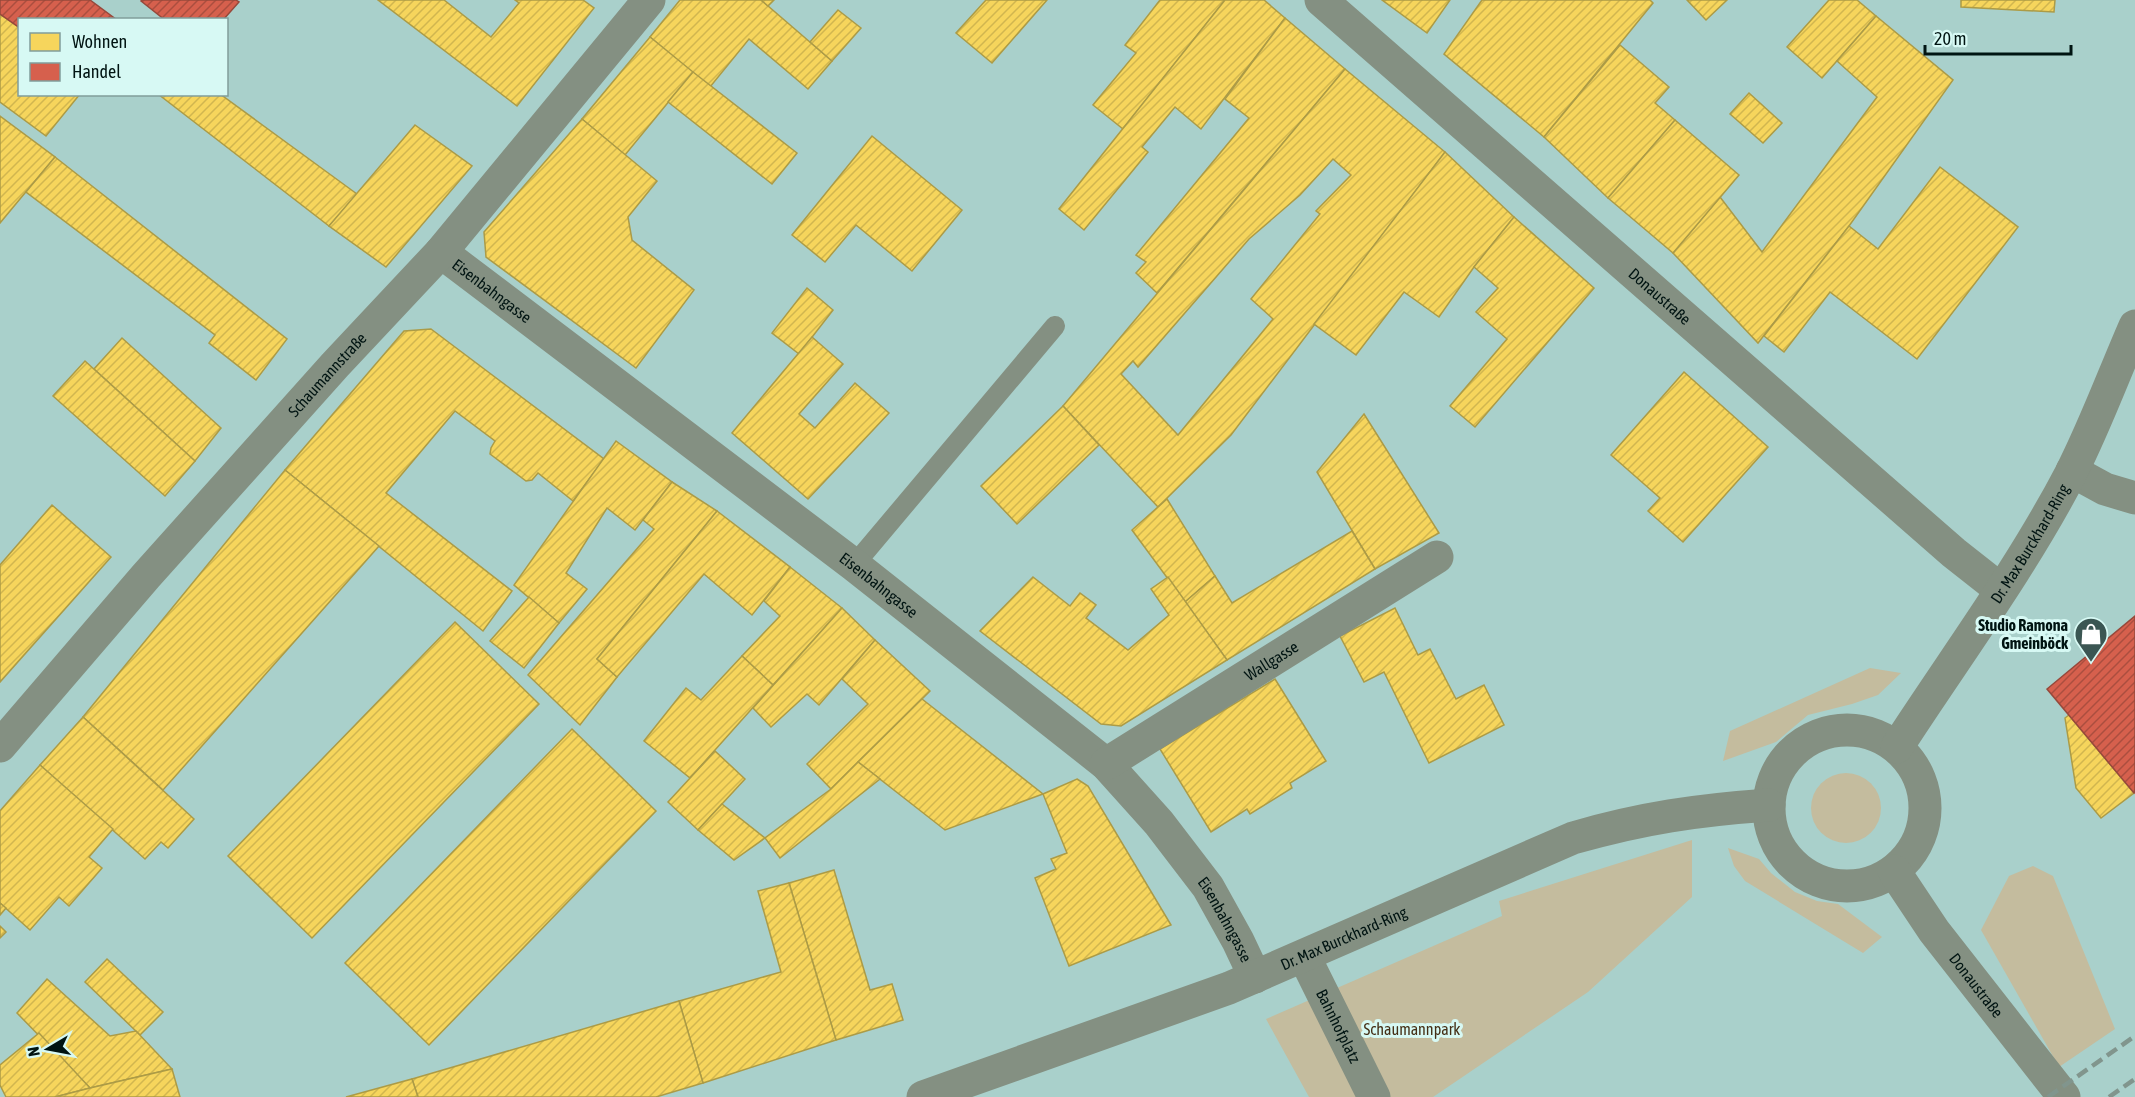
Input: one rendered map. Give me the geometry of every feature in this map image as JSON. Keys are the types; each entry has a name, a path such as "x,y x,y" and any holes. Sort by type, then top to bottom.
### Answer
{"street":[{"name":"Schaumannstraße","path":"0,746 154,567 334,365 441,252 649,0"},
{"name":"Donaustraße","path":"1321,0 1954,553 2001,590"},
{"name":"Eisenbahngasse","path":"441,252 854,565 1106,764 1160,823 1208,887 1255,977"},
{"name":"Dr. Max Burckhard-Ring","path":"1897,747 2001,590 2072,471 2135,326"},
{"path":"2072,471 2105,489 2135,498"},
{"name":"Wallgasse","path":"1106,764 1437,557"},
{"path":"1834,730 1856,730 1876,735 1897,747 1913,765 1921,784 1925,804 1923,827 1917,843 1894,871 1878,880 1860,885 1839,886 1819,881 1801,871 1788,860 1777,844 1770,823 1769,805 1772,783 1781,765 1796,749 1815,736 1834,730"},
{"name":"Dr. Max Burckhard-Ring","path":"923,1097 1255,977 1573,838 1621,824 1690,811 1769,805"},
{"name":"Donaustraße","path":"1894,871 1934,931 2064,1097"},
{"name":"Bahnhofplatz","path":"1304,956 1374,1097"}],"lane":[{"path":"854,565 1055,326"}],"green space":[{"path":"1870,668 1901,673 1878,695 1808,715 1776,742 1723,761 1730,731"},
{"path":"1846,773 1859,776 1871,783 1878,795 1881,808 1878,821 1871,833 1859,840 1846,843 1833,840 1821,833 1814,821 1811,808 1814,795 1821,783 1833,776"},
{"name":"Schaumannpark","path":"1692,840 1692,897 1588,992 1433,1097 1309,1097 1266,1019 1502,916 1499,901"},
{"path":"1728,848 1759,859 1771,873 1795,892 1817,901 1838,904 1882,937 1863,953 1745,881 1734,866"},
{"path":"2033,866 2053,876 2115,1029 2059,1067 1981,930 2009,876"}],"building: Wohnen":[{"path":"378,0 444,0 491,37 519,3 515,0 583,0 594,8 517,106"},
{"path":"680,0 761,0 832,61 808,89 749,39 710,87 650,37"},
{"path":"761,0 774,0 768,6"},
{"path":"986,0 1047,0 992,63 956,33"},
{"path":"1160,0 1225,0 1123,129 1093,105 1136,53 1125,45"},
{"path":"1225,0 1264,0 1285,18 1201,129 1175,107 1142,147 1148,152 1084,230 1059,209"},
{"path":"1382,0 1450,0 1427,33"},
{"path":"1482,0 1650,0 1653,3 1544,137 1444,54"},
{"path":"1687,0 1727,0 1706,20"},
{"path":"1829,0 1857,0 1876,16 1822,78 1787,47"},
{"path":"1961,0 2055,0 2054,12 1961,7"},
{"path":"838,10 861,28 832,61 810,42"},
{"path":"0,14 18,27 18,96 78,96 46,136 0,102"},
{"path":"1876,16 1953,80 1849,226 1758,343 1673,253 1720,197 1762,252 1877,97 1837,61"},
{"path":"1285,18 1345,69 1157,293 1136,273 1146,262 1136,255 1249,118 1225,99"},
{"path":"650,37 693,72 625,155 582,119"},
{"path":"1620,45 1669,87 1655,103 1675,120 1608,198 1544,137"},
{"path":"1345,69 1445,152 1231,435 1158,507 1063,406","holes":["1333,159 1351,175 1316,211 1320,214 1251,299 1273,319 1178,435 1121,374 1133,361 1138,367 1249,239 1300,195"]},
{"path":"693,72 797,153 772,184 668,102"},
{"path":"1749,93 1782,123 1763,143 1730,114"},
{"path":"161,96 223,96 357,194 329,226"},
{"path":"0,116 55,157 0,223"},
{"path":"582,119 657,181 628,217 632,240 694,290 636,368 486,257 484,232"},
{"path":"1675,120 1739,175 1673,253 1608,198"},
{"path":"415,125 472,166 386,267 329,226"},
{"path":"872,136 962,210 912,271 856,225 825,262 792,235"},
{"path":"1445,152 1514,217 1474,267 1439,317 1404,292 1356,355 1314,324"},
{"path":"55,157 287,339 256,380 209,343 215,335 26,192"},
{"path":"1940,167 2018,227 1917,359 1830,292 1784,352 1764,336 1849,226 1878,249"},
{"path":"1514,217 1594,288 1475,427 1450,406 1507,339 1476,312 1498,288 1474,267"},
{"path":"807,288 833,310 799,354 772,333"},
{"path":"431,329 604,459 573,501 538,473 532,480 526,481 490,454 495,441 455,411 386,493 512,591 483,631 285,470 404,331"},
{"path":"812,337 843,364 799,414 815,428 855,383 889,413 808,499 732,433"},
{"path":"122,338 221,428 195,461 94,369"},
{"path":"85,361 195,461 165,496 53,396"},
{"path":"1684,372 1768,447 1683,542 1648,511 1660,498 1611,455"},
{"path":"1063,406 1099,445 1017,524 981,486"},
{"path":"1364,414 1439,533 1375,569 1317,472"},
{"path":"616,441 672,482 635,530 607,508 566,573 587,589 559,623 514,585"},
{"path":"285,470 379,546 163,790 83,717"},
{"path":"672,482 717,511 597,659 617,677 580,725 528,675 654,529 643,520"},
{"path":"1167,499 1215,576 1185,602 1132,530"},
{"path":"52,505 111,557 0,682 0,565"},
{"path":"717,511 790,567 752,615 704,574 617,677 597,659"},
{"path":"1352,531 1375,569 1227,660 1185,602 1215,576 1232,603"},
{"path":"790,567 842,608 773,685 742,656 780,616 764,601"},
{"path":"1033,577 1070,606 1080,593 1096,605 1086,618 1128,650 1169,615 1151,589 1168,577 1227,660 1121,726 1101,724 980,631"},
{"path":"529,597 559,623 524,668 490,641"},
{"path":"842,608 875,640 819,705 807,694 771,727 753,708"},
{"path":"1395,608 1418,655 1430,649 1456,699 1484,685 1504,725 1429,763 1384,672 1364,682 1340,636"},
{"path":"455,622 539,704 312,938 228,856"},
{"path":"875,640 930,691 831,789 807,764 868,704 842,679"},
{"path":"742,656 773,685 690,778 644,741 686,688 701,700"},
{"path":"1275,679 1326,761 1290,783 1292,788 1250,814 1247,809 1211,832 1160,749"},
{"path":"922,699 1043,794 945,830 858,762"},
{"path":"2069,715 2134,793 2101,818 2076,788 2065,718"},
{"path":"83,717 194,819 168,848 161,842 145,859 40,765"},
{"path":"572,729 656,811 429,1045 345,963"},
{"path":"715,751 745,779 698,830 668,802"},
{"path":"858,762 880,779 780,858 765,838 831,789"},
{"path":"40,765 113,829 89,857 102,868 69,906 59,897 30,930 0,903 0,811"},
{"path":"1077,779 1088,786 1171,925 1069,966 1035,878 1056,869 1051,859 1067,853 1043,794"},
{"path":"722,804 765,838 734,860 698,830"},
{"path":"834,870 870,990 892,984 903,1020 836,1040 789,883"},
{"path":"789,883 836,1040 703,1083 679,1001 781,972 758,891"},
{"path":"0,903 6,908 0,915"},
{"path":"0,926 6,932 0,938"},
{"path":"107,959 163,1012 140,1035 85,982"},
{"path":"47,979 110,1036 136,1031 172,1069 90,1088 17,1013"},
{"path":"679,1001 703,1083 656,1097 418,1097 412,1079"},
{"path":"39,1033 90,1088 55,1097 6,1097 0,1085 0,1065"},
{"path":"172,1069 180,1097 55,1097 90,1088"},
{"path":"412,1079 418,1097 346,1097"}],"building: Handel":[{"path":"0,0 90,0 114,18 18,18 18,27 0,14"},
{"path":"236,0 239,2 225,18 162,18 141,1"},
{"path":"2135,616 2135,791 2134,793 2047,689"}],"railway":[{"path":"2048,1097 2135,1036"},
{"path":"2109,1097 2135,1079"}],"place":[{"name":"Studio Ramona Gmeinböck","path":"2091,663"}]}
